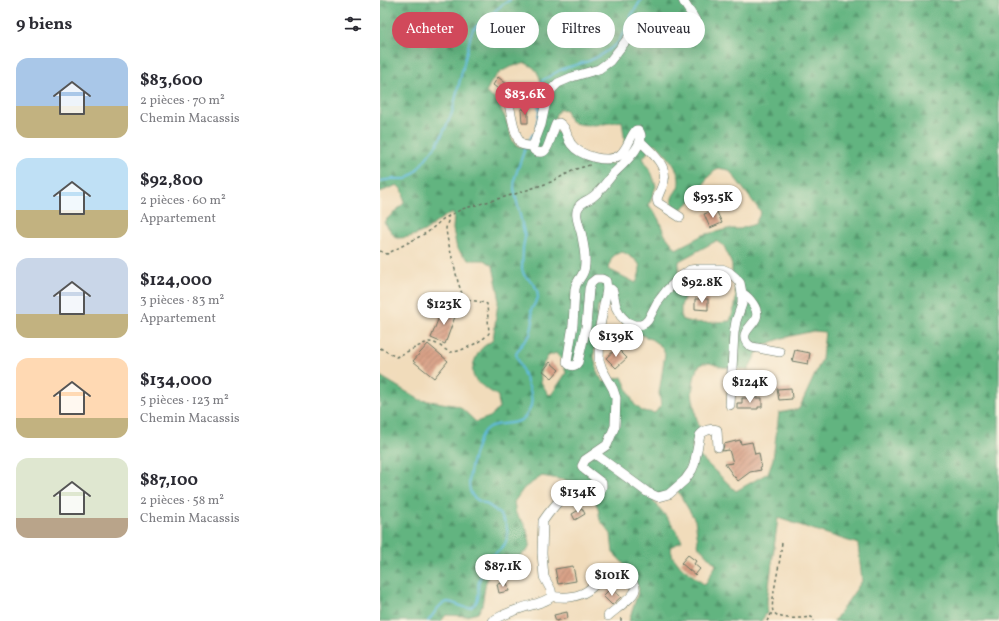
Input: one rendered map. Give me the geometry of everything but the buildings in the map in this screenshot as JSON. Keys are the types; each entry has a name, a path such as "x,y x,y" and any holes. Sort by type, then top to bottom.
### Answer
{"street":[{"path":"528,146 541,126 550,90 558,83 572,76 599,69 610,61 640,23 647,21 687,36 695,34 697,31 695,18 683,0"},
{"path":"507,92 514,129 518,140 536,152 543,152 546,150 552,132 556,124 559,123 565,128 571,145 576,150 584,155 602,158 620,155 636,130 640,132 641,136 640,141 628,159 596,194 579,206 577,211 585,262 584,272 576,284 575,289 567,362 574,366 578,362 586,327 590,285 596,279 602,279 606,281 607,289 600,326 599,360 616,398 615,426 607,446 585,460 582,466 602,483 602,487 599,490 575,488 567,491 543,522 542,553 544,577 551,590 552,596"},
{"path":"640,141 657,158 662,167 664,179 657,199 658,203 680,217"},
{"path":"607,289 611,289 613,291 616,307 621,316 627,322 634,325 641,325 648,320 657,303 667,290 683,274 690,270 722,269 729,272 736,278 740,283 742,304 736,321 734,333 730,405"},
{"path":"742,293 753,303 757,314 754,323 746,332 746,341 749,346 780,352"},
{"path":"595,454 648,492 658,497 668,494 685,480 692,470 700,434 702,432 716,429 718,447"},
{"path":"552,596 560,598 582,594 609,571 616,570 622,573 634,585 634,594 608,616"},
{"path":"492,621 502,615 546,600 552,596"}],"path":[{"path":"380,251 387,254 393,252 400,246 428,232 443,219 462,209 551,182 576,169 598,162 602,158"},
{"path":"380,348 396,357 421,346 425,342 429,342 436,343 443,349 454,352 487,337 489,333 485,302 466,298 462,294 458,282 447,237 446,228 448,217"},
{"path":"782,543 774,587 773,611 776,615 782,618 791,620 811,617 814,621"},
{"path":"767,621 773,611"}],"green space":[{"path":"380,0 999,0 999,621 834,621 862,581 858,544 778,518 767,600 767,613 761,621 629,621 639,589 628,568 613,553 611,534 600,520 598,508 586,482 542,476 524,488 514,502 516,514 525,525 530,542 528,550 489,574 485,586 482,606 478,613 466,616 446,615 441,621 380,621 380,376 420,400 459,406 476,422 490,417 499,408 498,396 477,381 473,375 474,362 480,350 493,340 499,295 493,266 485,260 469,260 457,249 453,229 454,216 452,213 420,233 407,237 396,238 384,222 404,203 403,193 397,185 380,192","holes":["526,63 534,68 542,85 541,107 532,148 518,146 513,142 505,117 496,100 486,93 498,74 506,69","560,109 566,110 569,119 573,122 587,125 622,121 625,142 625,157 611,164 595,164 583,159 568,146 559,132 550,131 556,114","655,143 671,161 679,177 679,186 673,196 672,202 673,206 681,209 697,196 708,177 718,168 729,170 761,212 755,224 740,229 728,229 703,235 676,249 665,235 658,218 649,205 656,186 652,174 643,158","716,241 724,246 732,265 732,277 736,296 735,306 730,321 698,323 681,319 681,306 686,292 685,288 678,286 679,261","623,252 639,264 640,272 636,283 608,269 614,256","598,305 612,306 623,323 636,333 651,339 661,346 665,354 659,393 661,405 655,413 642,411 634,404 622,377 604,382 598,375 594,357","813,331 825,332 822,359 799,409 779,413 773,459 768,473 736,491 692,449 695,436 700,430 692,393 694,379 697,368 703,363 748,370 760,347 782,338","556,353 563,362 566,373 551,395 548,394 541,382 540,370 548,356","677,490 695,520 698,541 697,545 716,565 705,585 680,566 673,557 670,547 682,541 672,524 653,500"]}],"waterway":[{"path":"380,181 407,179 416,171 437,144 452,113 473,29 510,0"},
{"path":"536,126 539,111 538,86 543,80 562,69 589,61 617,44 641,0"},
{"path":"528,142 533,134"},
{"path":"428,621 444,603 448,602 468,608 472,607 477,602 478,584 487,561 491,556 499,551 506,542 507,530 503,519 495,510 473,496 469,483 473,457 484,431 494,425 521,420 529,411 532,403 530,390 516,354 530,335 533,321 531,310 538,298 537,290 534,284 524,275 522,269 525,237 514,189 515,177 525,148"}]}
